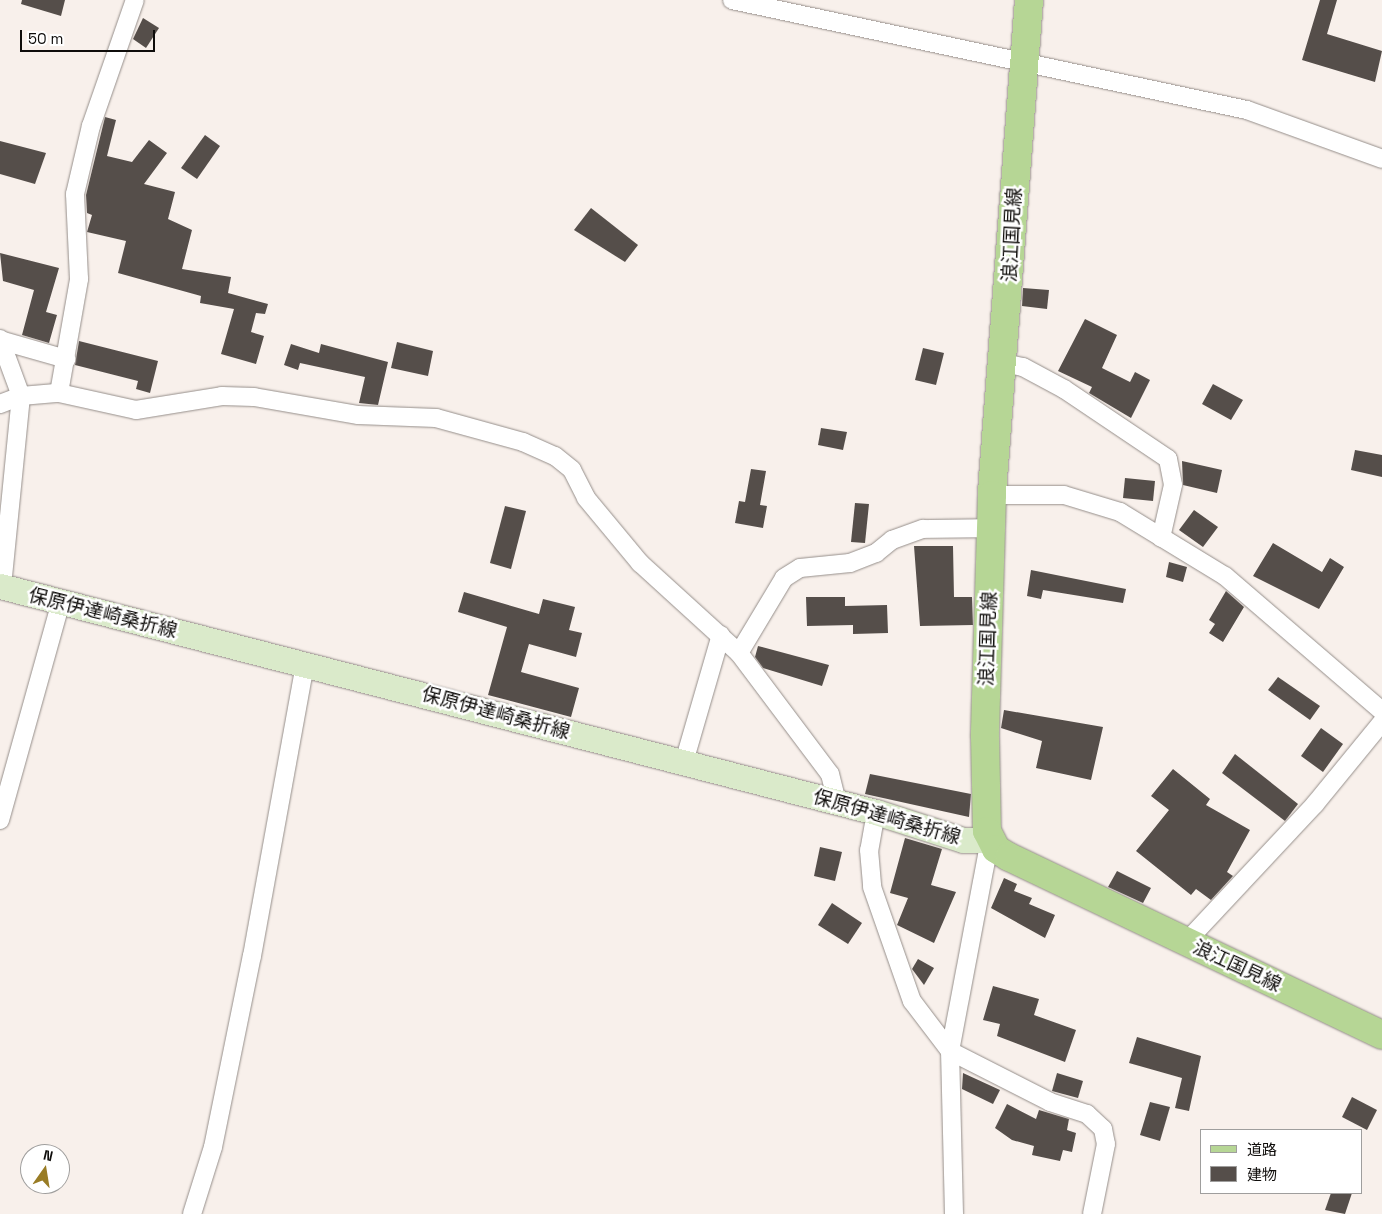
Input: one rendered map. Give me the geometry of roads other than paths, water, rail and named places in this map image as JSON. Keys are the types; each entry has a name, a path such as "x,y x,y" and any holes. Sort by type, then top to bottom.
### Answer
{"main road":[{"name":"浪江国見線","path":"1029,0 1004,363 992,495 984,737 990,840 1009,857 1382,1035"},
{"name":"保原伊達崎桑折線","path":"1,586 876,812 963,840 990,840"}],"street":[{"path":"58,394 66,360 79,279 74,194 91,126 135,0"},
{"path":"732,0 1248,110 1382,159"},
{"path":"2,340 66,360"},
{"path":"1,586 21,396 2,340"},
{"path":"1004,363 1023,367 1064,389 1168,459 1173,485 1161,538"},
{"path":"0,404 21,396 58,394 125,410 222,396 254,397 358,415 436,418 523,442 567,465 602,520 640,563 740,653 830,774 837,802"},
{"path":"992,495 1064,495 1089,500 1120,512 1257,600 1382,711"},
{"path":"740,653 784,578 800,568 850,563 876,553 892,540 922,530 992,528"},
{"path":"0,820 5,781 61,602"},
{"path":"684,762 722,635"},
{"path":"192,1214 212,1147 246,984 305,664"},
{"path":"1186,942 1315,804 1382,722"},
{"path":"876,812 869,865 884,925 912,1001 950,1051 1050,1102 1087,1114 1103,1129 1106,1144 1092,1214"},
{"path":"954,1214 950,1051 990,840"}]}
